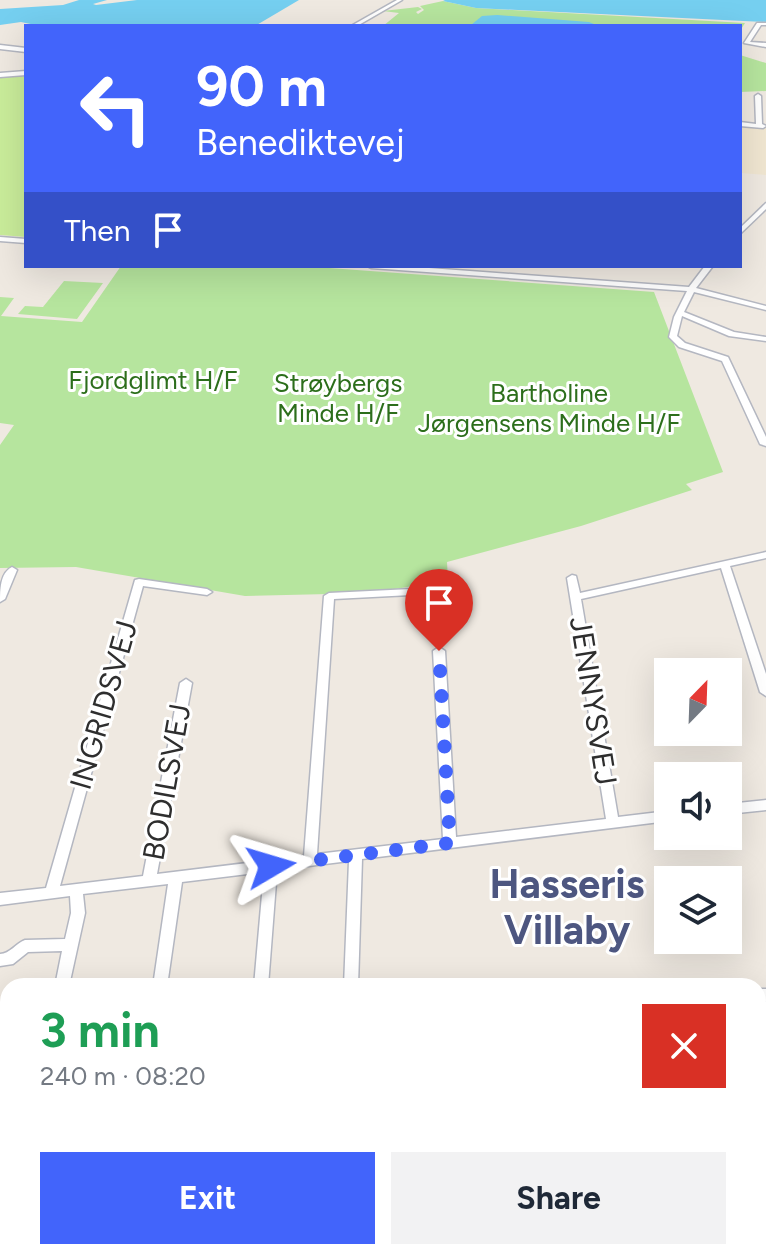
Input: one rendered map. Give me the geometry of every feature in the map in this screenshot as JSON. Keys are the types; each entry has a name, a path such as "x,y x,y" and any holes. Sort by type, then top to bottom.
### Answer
{"street":[{"path":"357,24 400,0"},
{"path":"766,24 759,24 747,43 766,44"},
{"path":"0,47 24,50"},
{"path":"0,75 24,72"},
{"path":"742,123 763,125 758,96"},
{"path":"742,230 765,207"},
{"path":"0,239 24,241"},
{"path":"397,268 690,290 766,308"},
{"path":"707,268 690,290 673,337 682,345 725,359 765,444"},
{"path":"681,313 732,334 766,339"},
{"path":"575,597 766,555"},
{"path":"725,565 766,692"},
{"path":"0,599 12,570"},
{"name":"JENNYSVEJ","path":"572,578 613,823"},
{"path":"310,861 329,596 411,592 454,581"},
{"name":"INGRIDSVEJ","path":"51,893 139,582 207,592"},
{"path":"439,651 450,843"},
{"name":"BODILSVEJ","path":"149,881 186,683"},
{"path":"742,808 766,805"},
{"path":"0,899 654,818"},
{"path":"351,978 356,854"},
{"path":"262,978 271,866"},
{"path":"161,978 176,877"},
{"path":"64,978 78,913 76,890"},
{"path":"0,960 8,960 25,946 71,945"}],"shaded area":[{"path":"742,126 766,128 766,175 742,173"}],"green space":[{"path":"443,1 476,8 745,23 742,28 742,24 385,24 399,13 383,11 418,7 422,9 416,12 418,14 424,10 420,6"},
{"path":"742,56 766,63 766,91 742,92"},
{"path":"24,76 24,237 0,235 0,77"},
{"path":"120,268 329,268 654,292 723,472 686,484 692,490 581,526 447,562 448,580 372,593 245,596 76,567 0,568 0,445 14,425 0,423 0,297 14,298 1,316 82,322"},
{"path":"64,281 103,283 77,319 18,314 25,306 43,307"}],"water":[{"path":"79,0 107,0 93,4 96,5 137,0 299,0 258,24 21,22 0,25 0,9 63,5"},
{"path":"445,0 766,0 766,22 476,8"},
{"path":"497,15 594,24 472,24 482,16"}],"district":[{"name":"Hasseris Villaby","path":"567,907"}],"route":[{"path":"271,866 450,843 439,651"}],"park label":[{"name":"Fjordglimt H/F","path":"153,380"},
{"name":"Strøybergs Minde H/F","path":"338,398"},
{"name":"Bartholine Jørgensens Minde H/F","path":"549,408"}]}
